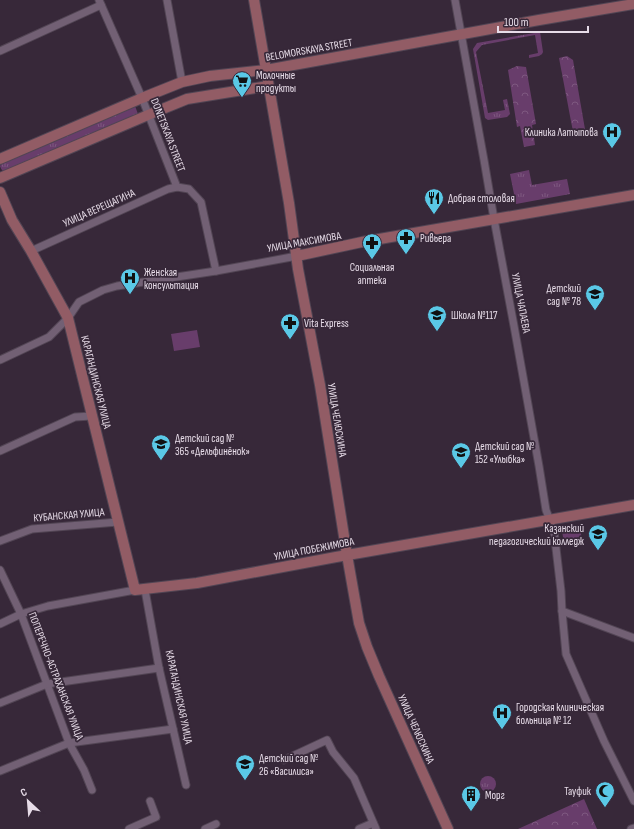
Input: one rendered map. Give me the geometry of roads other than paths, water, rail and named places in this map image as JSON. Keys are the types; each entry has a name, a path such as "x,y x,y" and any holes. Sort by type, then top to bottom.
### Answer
{"main road":[{"name":"УЛИЦА ЧЕЛЮСКИНА","path":"254,0 289,203 298,270 320,385 359,622 367,647 448,829"},
{"name":"BELOMORSKAYA STREET","path":"0,159 182,82 210,76 266,70 634,4"},
{"path":"0,178 187,99 268,86"},
{"name":"КАРАГАНДИНСКАЯ УЛИЦА","path":"0,192 12,220 68,318 118,522 140,590"},
{"name":"УЛИЦА МАКСИМОВА","path":"297,256 362,242 634,195"},
{"name":"УЛИЦА ПОБЕЖИМОВА","path":"140,590 197,583 347,555 634,505"}],"street":[{"path":"167,0 182,82"},
{"name":"УЛИЦА ЧАПАЕВА","path":"455,0 515,328 546,510 554,531 566,654 604,741 634,801"},
{"path":"0,51 100,2"},
{"name":"DONETSKAYA STREET","path":"100,2 142,98 177,187 189,189 201,202 216,271"},
{"name":"УЛИЦА ВЕРЕЩАГИНА","path":"31,251 161,192 177,187"},
{"name":"УЛИЦА МАКСИМОВА","path":"0,360 49,337 68,318 80,302 103,290 117,286 216,271 297,256"},
{"path":"0,451 75,417 92,416"},
{"name":"КУБАНСКАЯ УЛИЦА","path":"0,541 32,529 118,522"},
{"name":"ПОПЕРЕЧНО-АСТРАХАНСКАЯ УЛИЦА","path":"0,570 21,614 69,743 84,770 92,790"},
{"name":"УЛИЦА ПОБЕЖИМОВА","path":"0,624 21,614 48,606 140,590"},
{"name":"КАРАГАНДИНСКАЯ УЛИЦА","path":"140,590 186,785"},
{"path":"562,611 632,637 634,644"},
{"path":"0,703 47,684 159,668"},
{"path":"0,771 69,743 173,729"},
{"path":"284,760 327,740 333,752 354,778 374,826 358,829"},
{"path":"129,829 156,817 150,801"},
{"path":"205,829 216,824"}],"place":[{"name":"Молочные продукты","path":"242,98"},
{"name":"Клиника Латыпова","path":"612,149"},
{"name":"Добрая столовая","path":"434,215"},
{"name":"Ривьера","path":"406,255"},
{"name":"Социальная аптека","path":"372,260"},
{"name":"Женская консультация","path":"130,295"},
{"name":"Детский сад № 78","path":"595,311"},
{"name":"Школа №117","path":"437,332"},
{"name":"Vita Express","path":"290,340"},
{"name":"Детский сад № 365 «Дельфинёнок»","path":"161,461"},
{"name":"Детский сад № 152 «Улыбка»","path":"461,469"},
{"name":"Казанский педагогический колледж","path":"598,551"},
{"name":"Городская клиническая больница № 12","path":"502,730"},
{"name":"Детский сад № 26 «Василиса»","path":"245,781"},
{"name":"Тауфик","path":"605,808"},
{"name":"Морг","path":"471,812"}]}
